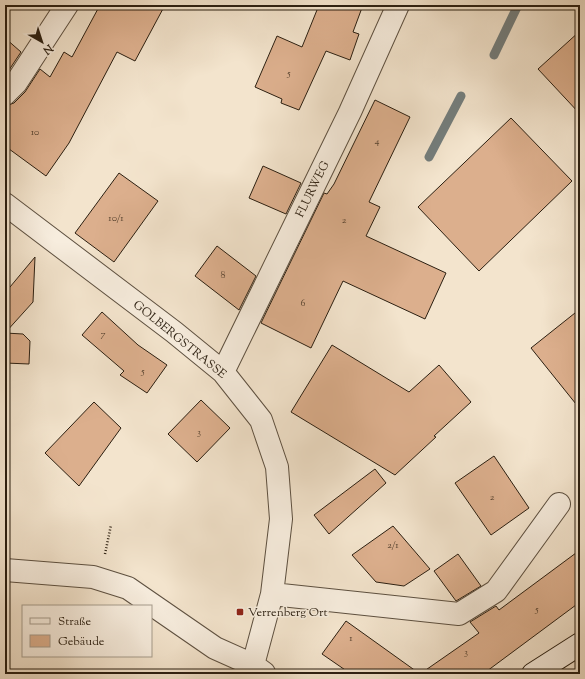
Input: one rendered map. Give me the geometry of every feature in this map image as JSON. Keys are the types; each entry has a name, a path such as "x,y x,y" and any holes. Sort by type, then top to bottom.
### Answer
{"street":[{"path":"5,94 16,83 66,5"},
{"name":"FLURWEG","path":"223,372 350,112 398,5"},
{"name":"GOLBERGSTRASSE","path":"5,204 174,332 223,372 261,420 277,466 281,519 272,594 259,669"},
{"path":"272,594 459,614 496,591 559,504"},
{"path":"5,570 93,577 128,588 215,648 259,669"},
{"path":"533,674 580,644"}],"building":[{"path":"100,5 165,5 135,61 117,52 69,143 46,176 5,146 5,106 14,103 25,92 40,69 50,77 64,52 72,57"},
{"path":"319,5 363,5 353,32 359,34 350,60 326,51 299,110 281,103 282,99 255,87 277,36 302,47"},
{"path":"580,31 580,114 538,69"},
{"path":"5,38 21,52 5,76"},
{"path":"375,100 410,117 369,202 380,207 366,236 446,273 425,319 343,281 311,348 261,323 324,193 327,194 334,184"},
{"path":"511,118 572,181 479,271 418,207"},
{"path":"263,166 301,183 286,214 249,198"},
{"path":"119,173 158,201 114,262 75,233"},
{"path":"217,246 256,276 239,310 195,276"},
{"path":"35,257 33,302 5,333 5,293"},
{"path":"580,309 580,409 531,348"},
{"path":"102,312 138,345 167,365 147,393 120,375 124,371 82,335"},
{"path":"5,333 23,334 30,341 29,364 5,363"},
{"path":"332,345 409,392 439,365 471,402 395,475 291,412"},
{"path":"201,400 230,428 197,462 168,434"},
{"path":"94,402 121,428 79,486 45,453"},
{"path":"494,456 529,508 491,535 455,483"},
{"path":"375,469 386,483 329,534 314,515"},
{"path":"393,526 430,569 404,586 376,582 352,555"},
{"path":"580,550 580,602 483,674 420,674 479,633 470,622 496,606 499,610"},
{"path":"458,554 481,586 456,601 434,571"},
{"path":"346,621 420,674 351,674 322,654"}],"waterway":[{"path":"494,55 518,5"},
{"path":"429,157 461,96"}],"place":[{"name":"Verrenberg Ort","path":"240,612"}]}
